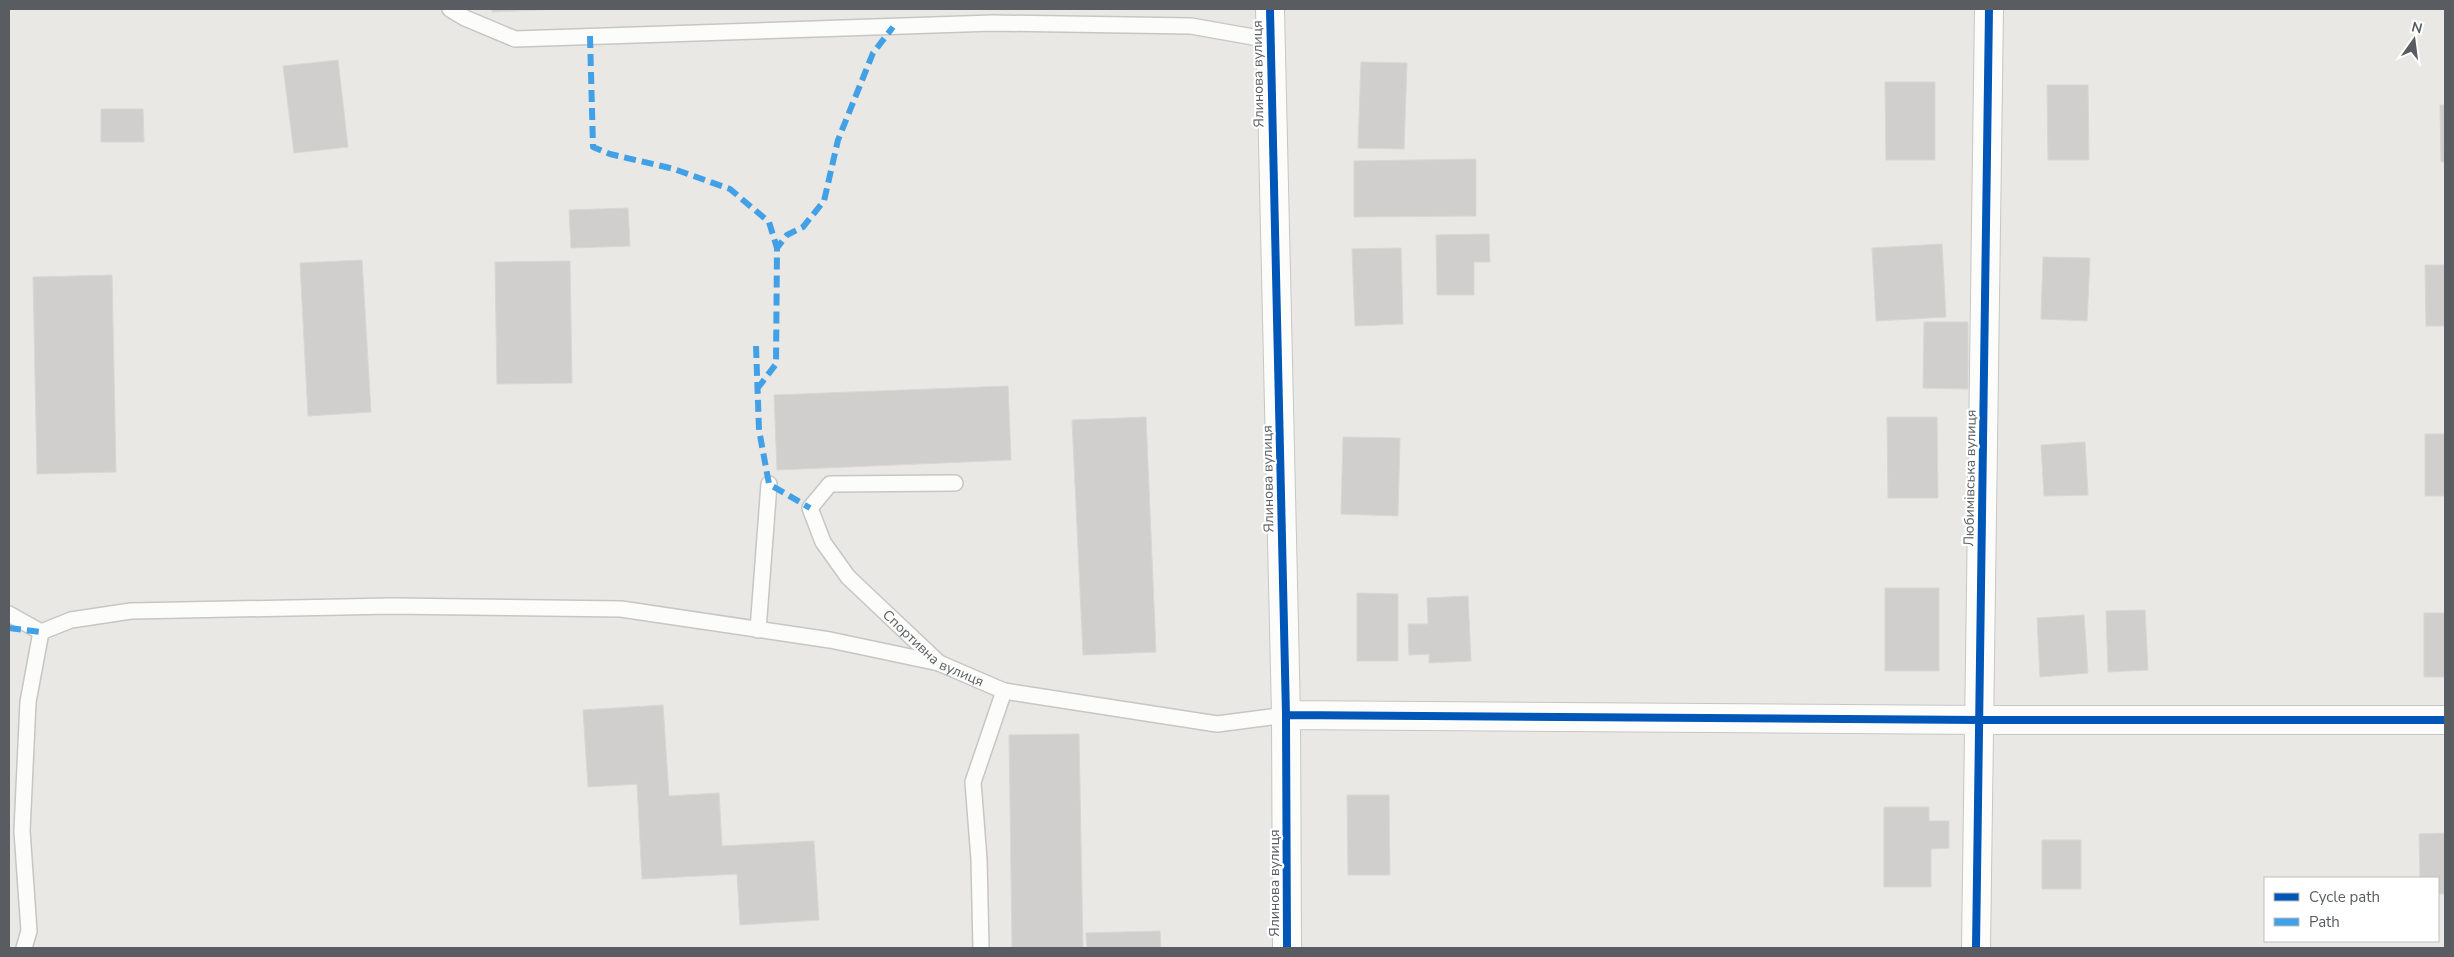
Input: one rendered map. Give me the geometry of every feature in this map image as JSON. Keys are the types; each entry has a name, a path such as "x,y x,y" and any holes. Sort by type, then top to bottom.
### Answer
{"street":[{"name":"Ялинова вулиця","path":"1270,9 1286,715 1287,948"},
{"name":"Любимівська вулиця","path":"1976,948 1989,9"},
{"path":"1286,715 1980,720 2445,720"}],"lane":[{"path":"450,9 465,18 515,39 993,23 1191,26 1270,40"},
{"name":"Спортивна вулиця","path":"955,482 830,484 810,508 823,542 848,577 939,663 1004,691 1218,724 1286,715"},
{"path":"758,630 769,484"},
{"path":"40,632 71,620 131,611 391,606 621,609 830,640 939,663"},
{"path":"9,614 40,632"},
{"path":"24,948 29,932 22,831 28,702 40,632"},
{"path":"982,948 979,858 973,782 1004,691"}],"building":[{"path":"492,9 564,9 492,12"},
{"path":"338,60 348,147 294,153 283,66"},
{"path":"1361,62 1407,63 1404,149 1358,148"},
{"path":"1885,82 1935,82 1935,160 1886,160"},
{"path":"2047,85 2088,85 2089,160 2048,160"},
{"path":"2440,105 2445,105 2445,162 2441,162"},
{"path":"101,109 143,109 144,142 101,142"},
{"path":"1476,159 1476,216 1354,217 1354,161"},
{"path":"628,208 630,246 571,248 569,210"},
{"path":"1489,234 1490,262 1474,262 1474,295 1437,295 1436,235"},
{"path":"1942,244 1946,317 1876,321 1872,248"},
{"path":"1401,248 1403,324 1355,326 1352,249"},
{"path":"2043,257 2090,258 2087,321 2041,319"},
{"path":"362,260 371,412 308,416 300,263"},
{"path":"570,261 572,383 497,384 495,262"},
{"path":"2425,265 2445,265 2445,326 2426,326"},
{"path":"112,275 116,472 37,474 33,277"},
{"path":"1924,322 1968,322 1968,389 1923,388"},
{"path":"1008,386 1011,460 777,470 774,395"},
{"path":"1146,417 1156,652 1083,655 1072,420"},
{"path":"1887,417 1937,417 1938,498 1888,498"},
{"path":"2425,434 2445,434 2445,496 2425,496"},
{"path":"1343,437 1400,438 1398,516 1341,514"},
{"path":"2085,442 2088,495 2044,496 2041,445"},
{"path":"1885,588 1939,588 1939,671 1885,671"},
{"path":"1357,593 1398,594 1398,661 1357,661"},
{"path":"1468,596 1471,661 1429,663 1429,654 1409,655 1408,624 1428,624 1427,598"},
{"path":"2145,610 2148,670 2108,672 2106,611"},
{"path":"2424,613 2445,613 2445,677 2424,677"},
{"path":"2084,615 2088,673 2040,677 2037,618"},
{"path":"663,705 669,796 719,793 722,846 814,841 819,920 740,925 737,874 642,879 637,784 588,787 583,710"},
{"path":"1079,734 1083,948 1012,948 1009,735"},
{"path":"1347,795 1389,795 1390,875 1348,875"},
{"path":"1884,807 1929,807 1929,821 1949,821 1949,848 1931,849 1931,887 1884,887"},
{"path":"2445,833 2445,894 2439,894 2439,877 2420,877 2419,834"},
{"path":"2042,840 2081,840 2081,889 2042,889"},
{"path":"1160,931 1161,948 1087,948 1086,933"}],"marked path":[{"path":"757,389 776,364 777,248 787,235 803,227 824,201 838,140 873,53 893,27"},
{"path":"590,36 593,147 610,154 674,169 730,189 769,222 777,248"},
{"path":"756,346 759,430 769,484 810,508"},
{"path":"9,628 41,632"}],"cycle path":[{"path":"1270,9 1286,715 1287,948"},
{"path":"1976,948 1989,9"},
{"path":"1286,715 1980,720 2445,720"}]}
